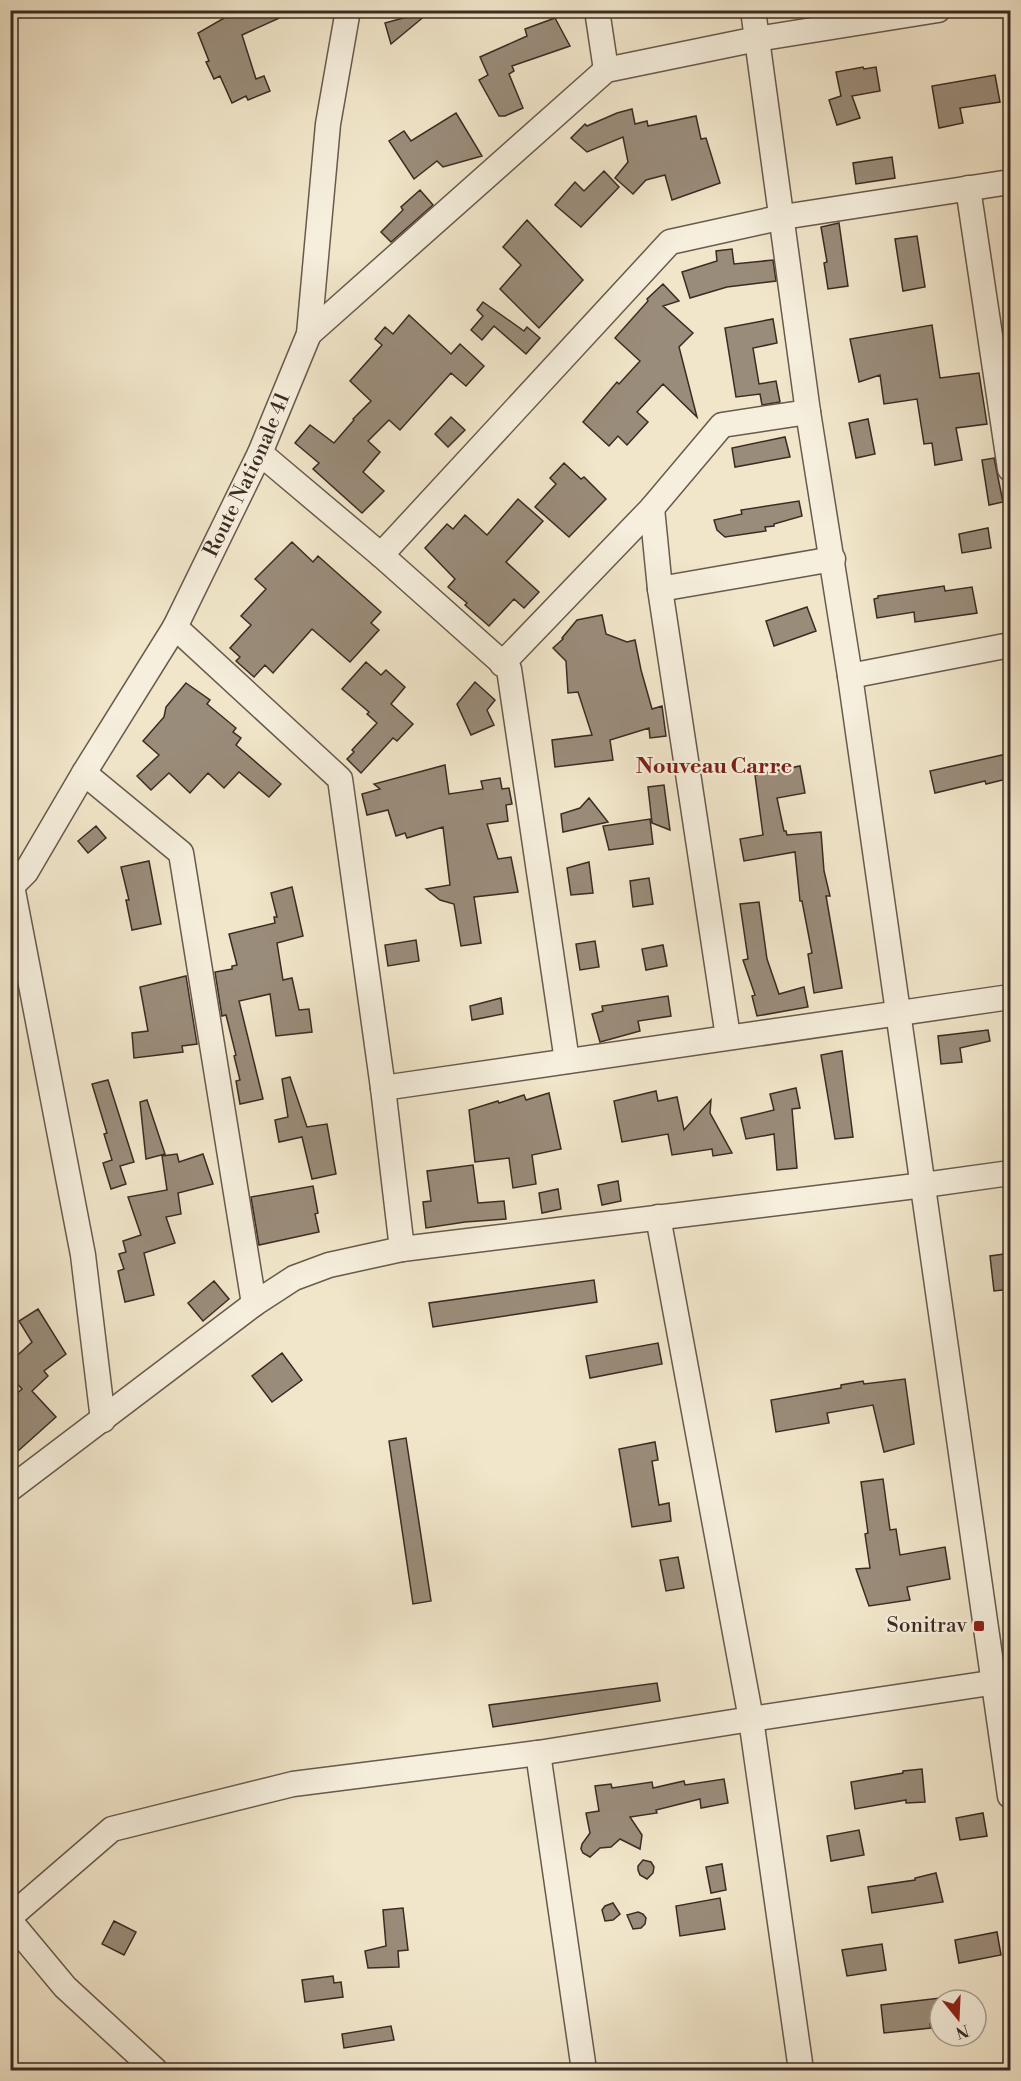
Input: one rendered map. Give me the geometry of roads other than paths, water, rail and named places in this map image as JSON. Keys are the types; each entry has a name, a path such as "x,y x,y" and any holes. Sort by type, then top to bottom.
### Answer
{"street":[{"name":"Route Nationale 41","path":"11,887 26,872 84,773 175,627 260,453 309,334 328,124 348,10"},
{"path":"753,10 808,412 833,559 897,1013 1003,1682 1011,1796"},
{"path":"309,334 606,70 757,39 938,10"},
{"path":"592,13 606,70"},
{"path":"381,555 670,242 783,217 1011,182"},
{"path":"968,188 1011,469"},
{"path":"502,664 652,508 722,425 808,412"},
{"path":"260,453 381,555 509,669 567,1062"},
{"path":"652,508 660,589 728,1037"},
{"path":"660,589 833,559"},
{"path":"175,627 340,780 383,1088 402,1250"},
{"path":"850,676 1011,645"},
{"path":"84,773 182,853 254,1304"},
{"path":"11,887 83,1255 103,1420"},
{"path":"383,1088 1011,997"},
{"path":"10,1489 254,1304 294,1278 329,1265 402,1250 1011,1173"},
{"path":"658,1218 751,1719 801,2070"},
{"path":"155,2070 65,1988 10,1919 112,1829 293,1784 538,1753 1003,1682"},
{"path":"538,1753 584,2070"}],"place":[{"name":"Sonitrav","path":"979,1626"}],"district":[{"name":"Nouveau Carre","path":"714,766"}]}
